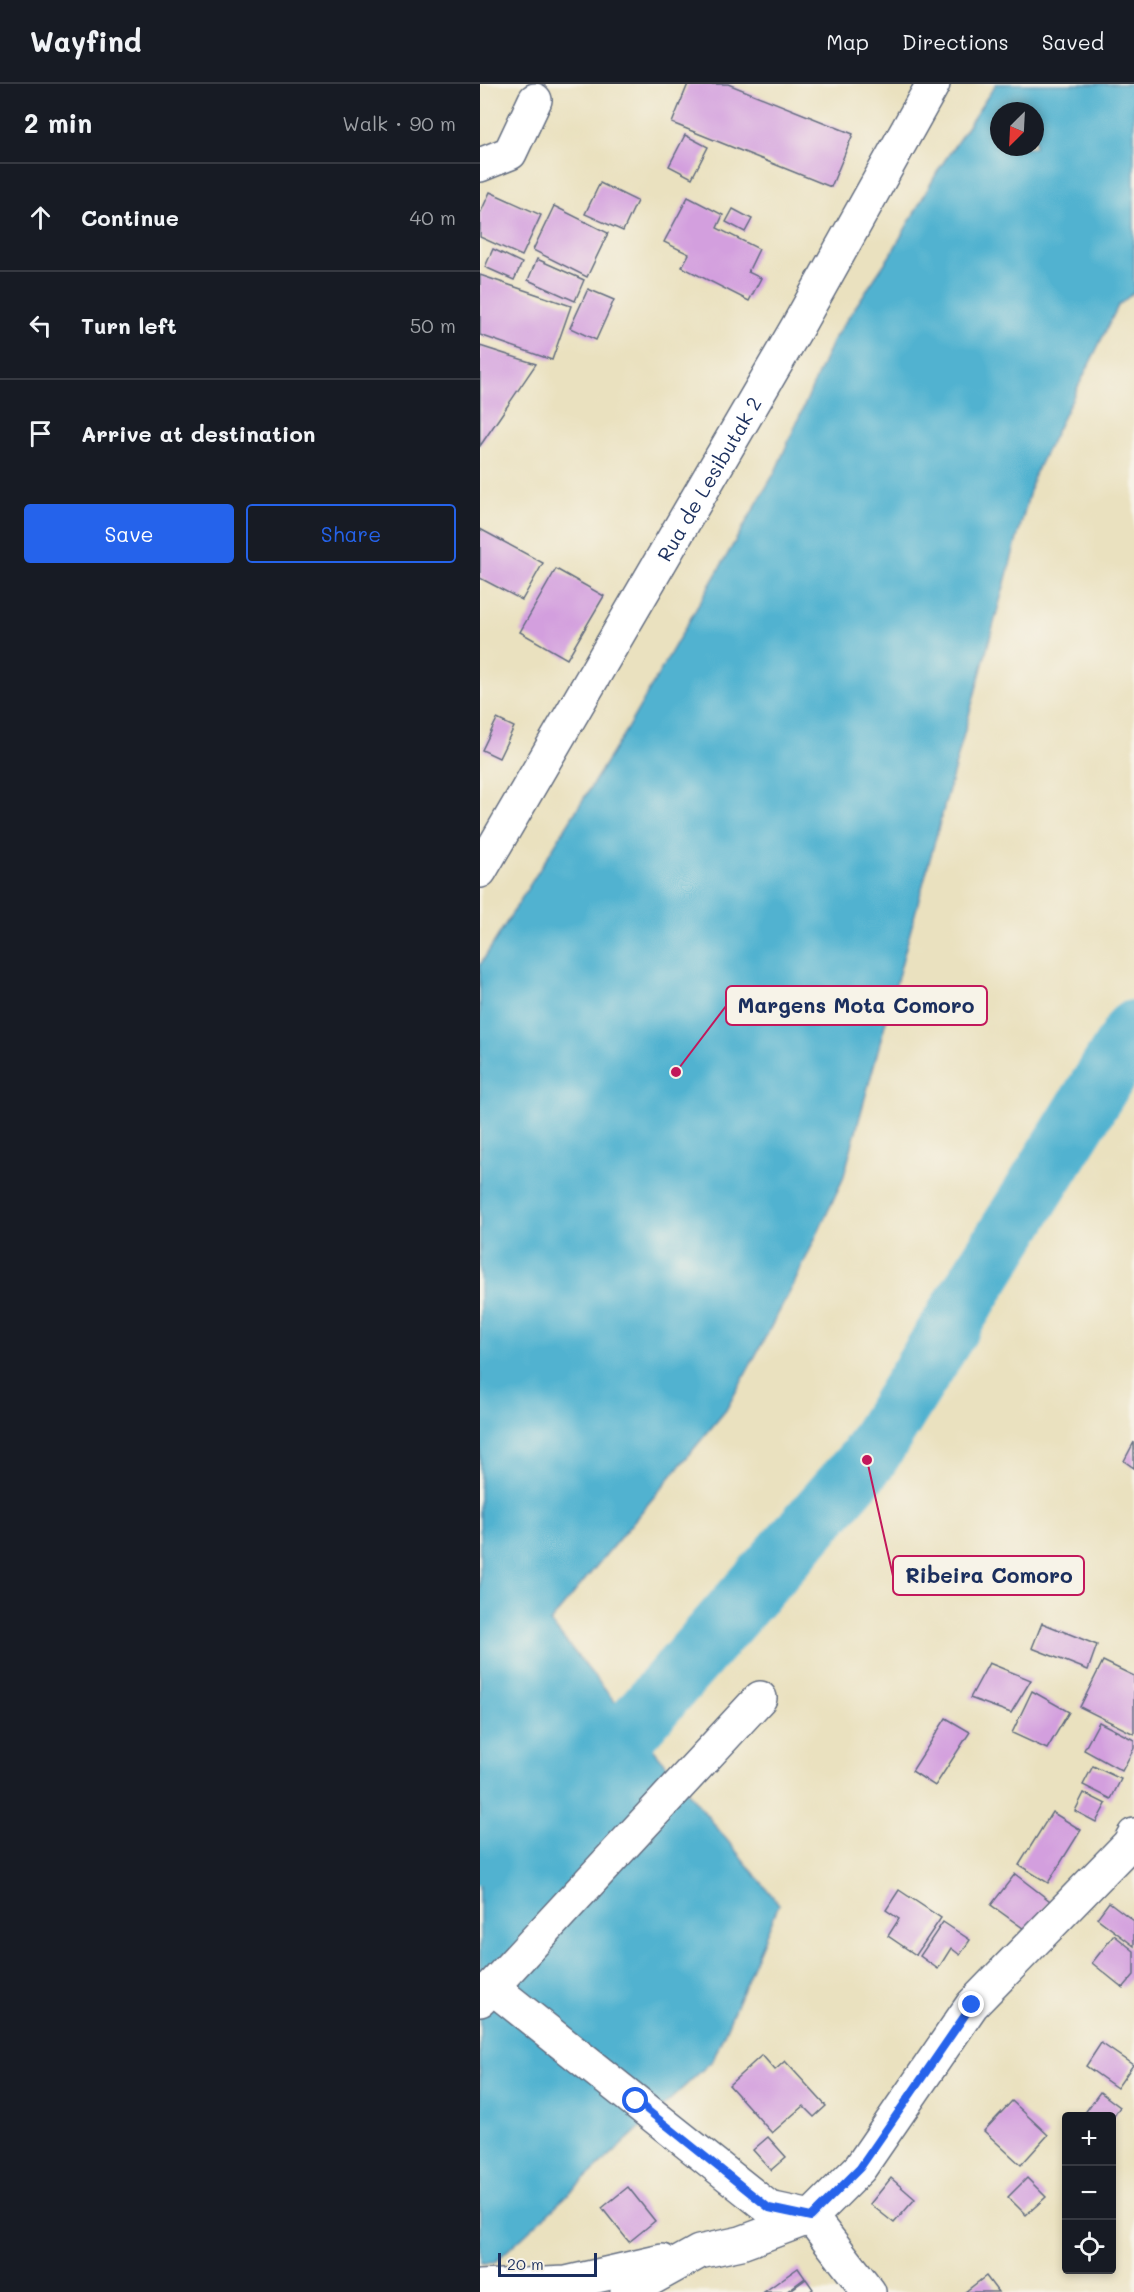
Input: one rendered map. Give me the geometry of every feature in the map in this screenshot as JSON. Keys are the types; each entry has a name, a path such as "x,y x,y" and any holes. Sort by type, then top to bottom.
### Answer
{"street":[{"name":"Rua de Lesibutak 2","path":"480,871 799,324 933,84"},
{"path":"480,165 510,153 535,100"},
{"path":"760,1698 486,1993 769,2208 811,2217 869,2292"},
{"path":"480,2286 566,2283 741,2243 811,2217 860,2168 972,2005 1129,1844 1134,1835"},
{"path":"627,2292 699,2252"}],"water":[{"path":"996,84 1134,84 1134,292 1118,306 1034,476 843,1179 793,1286 726,1410 550,1622 779,1904 713,2060 494,2263 480,2263 480,965 625,732 775,472 833,340 891,254 939,169"}],"building":[{"path":"688,84 728,84 853,134 831,187 672,123"},
{"path":"685,135 708,147 692,178 669,166"},
{"path":"600,183 637,201 623,231 585,214"},
{"path":"490,192 541,215 522,256 480,237 480,214"},
{"path":"688,197 723,215 717,228 759,249 748,272 761,278 749,301 682,267 689,254 664,242"},
{"path":"554,206 608,233 587,277 533,250"},
{"path":"733,209 752,219 745,232 726,222"},
{"path":"493,249 522,263 514,280 485,267"},
{"path":"537,259 584,280 575,301 528,280"},
{"path":"480,275 571,306 552,360 480,335"},
{"path":"588,289 614,300 596,340 570,328"},
{"path":"480,346 536,364 480,446"},
{"path":"480,529 543,563 522,600 480,578"},
{"path":"556,569 604,596 567,659 520,632"},
{"path":"497,719 514,727 499,758 482,750"},
{"path":"1134,1442 1134,1468 1124,1461"},
{"path":"1042,1623 1097,1645 1088,1670 1032,1648"},
{"path":"1103,1661 1134,1676 1134,1734 1080,1707"},
{"path":"989,1663 1031,1680 1011,1713 970,1698"},
{"path":"1032,1691 1069,1712 1047,1749 1012,1733"},
{"path":"946,1718 970,1732 935,1786 912,1771"},
{"path":"1099,1722 1134,1740 1134,1748 1122,1771 1084,1750"},
{"path":"1093,1766 1121,1779 1111,1799 1083,1785"},
{"path":"1084,1793 1106,1804 1096,1822 1075,1811"},
{"path":"1052,1812 1081,1830 1048,1883 1019,1865"},
{"path":"1015,1874 1050,1901 1027,1931 991,1905"},
{"path":"899,1890 941,1918 916,1955 888,1936 899,1919 886,1910"},
{"path":"1109,1902 1134,1921 1134,1946 1097,1918"},
{"path":"943,1922 970,1940 960,1955 951,1948 938,1969 920,1956"},
{"path":"1114,1935 1134,1951 1134,1975 1123,1988 1092,1963"},
{"path":"1101,2043 1133,2065 1117,2088 1086,2066"},
{"path":"762,2055 775,2070 785,2061 826,2106 814,2117 803,2106 772,2133 729,2085"},
{"path":"1100,2092 1120,2107 1116,2113 1085,2112"},
{"path":"1012,2101 1048,2135 1021,2165 984,2131"},
{"path":"768,2137 786,2157 771,2170 753,2150"},
{"path":"891,2178 915,2199 894,2223 870,2204"},
{"path":"1027,2178 1046,2197 1026,2215 1008,2197"},
{"path":"628,2187 655,2221 629,2242 602,2208"},
{"path":"798,2268 805,2278 786,2292 764,2292"},
{"path":"986,2276 998,2292 965,2292"},
{"path":"806,2279 813,2289 809,2292 788,2292"}],"waterway":[{"path":"480,1855 618,1744 867,1460 1134,1030"}],"place":[{"name":"Margens Mota Comoro","path":"676,1072"},
{"name":"Ribeira Comoro","path":"867,1460"}],"route":[{"path":"636,2101 769,2208 811,2217 860,2168 972,2005"}]}
